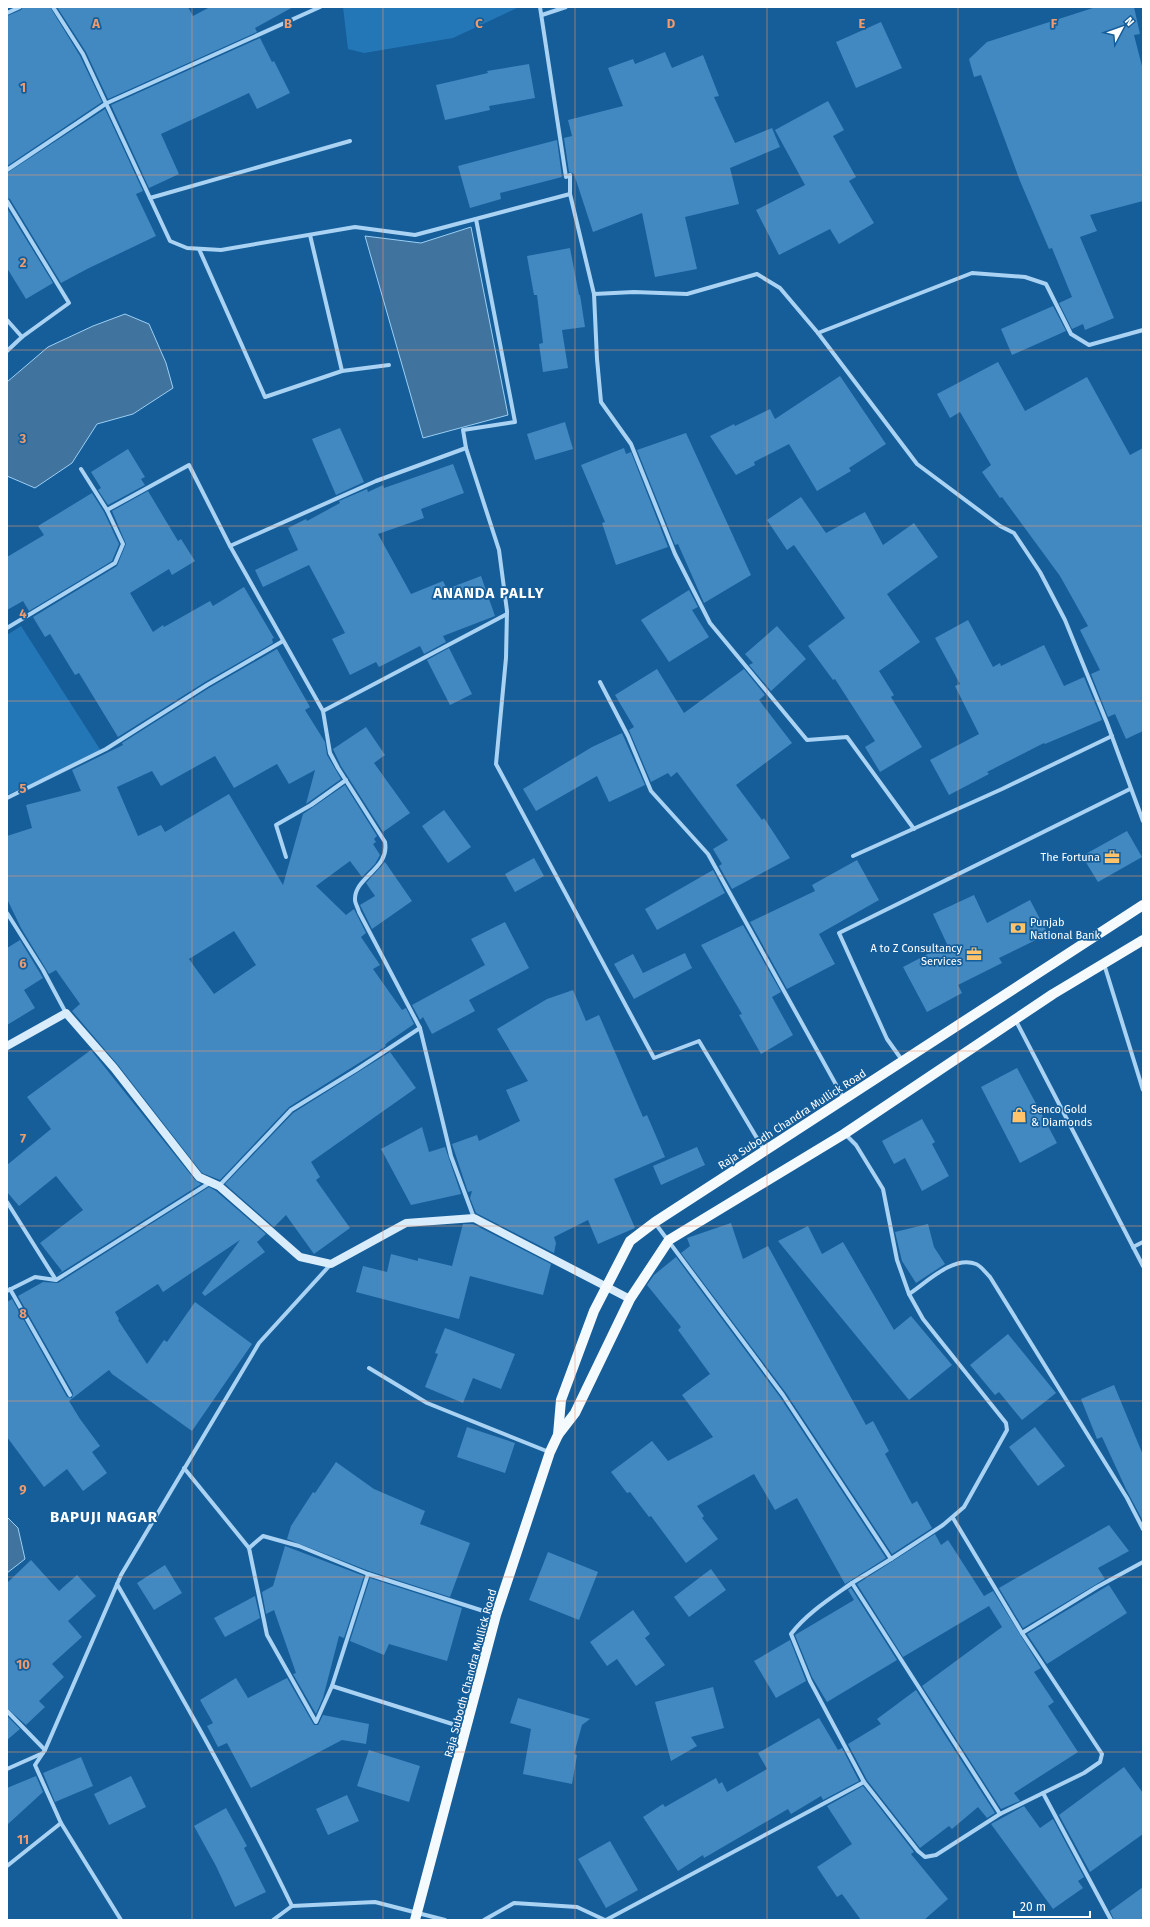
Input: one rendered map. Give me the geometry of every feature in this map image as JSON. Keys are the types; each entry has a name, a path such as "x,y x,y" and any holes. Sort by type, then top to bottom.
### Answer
{"main road":[{"name":"Raja Subodh Chandra Mullick Road","path":"558,1435 562,1400 594,1311 606,1285 630,1242 655,1222 764,1150 845,1100 1143,905"},
{"name":"Raja Subodh Chandra Mullick Road","path":"416,1916 496,1615 550,1452 558,1435 575,1413 630,1299 669,1240 844,1134 1053,994 1141,944"}],"street":[{"path":"7,13 20,7"},
{"path":"52,7 83,54 170,241 187,248 221,250 355,227 415,235 570,194"},
{"path":"7,170 106,103 320,7"},
{"path":"540,7 566,177 570,175 570,194 594,294 597,359 601,402 631,444 675,554 710,622 807,740 847,737 914,829"},
{"path":"542,15 566,7"},
{"path":"150,198 350,141"},
{"path":"7,201 69,303 22,337 7,352"},
{"path":"476,219 515,422 463,430 466,448 499,550 507,614 504,688 496,764 654,1058 699,1041 764,1150"},
{"path":"310,235 342,371"},
{"path":"199,249 265,397 342,371 389,365"},
{"path":"818,333 972,272 1025,278 1046,284 1071,334 1089,345 1143,330"},
{"path":"594,294 634,292 688,294 757,274 780,288 818,333 917,464 1000,526 1014,533 1040,572 1065,620 1112,736 1130,789 1143,820"},
{"path":"7,320 22,337"},
{"path":"230,546 376,481 466,448"},
{"path":"107,510 189,465 230,546 323,712 330,753 385,842 387,850 384,857 358,889 355,899 359,912 420,1028 451,1156 474,1218"},
{"path":"7,628 115,563 123,544 107,510 81,469"},
{"path":"323,712 507,614"},
{"path":"7,798 106,749 207,684 283,641"},
{"path":"600,682 628,736 651,791 708,854 845,1100"},
{"path":"853,856 1112,736"},
{"path":"286,857 276,825 311,805 346,780"},
{"path":"903,1062 887,1039 839,933 1130,789"},
{"path":"7,913 43,970 66,1013 114,1068 199,1177 215,1184 300,1257 331,1264"},
{"path":"1104,964 1143,1090"},
{"path":"7,1046 66,1013"},
{"path":"1015,1019 1143,1266"},
{"path":"70,1395 9,1290 35,1276 56,1280 215,1184 291,1110 420,1028"},
{"path":"844,1134 856,1146 883,1189 897,1260 909,1294 924,1319 1006,1424 1007,1430 964,1507 954,1518 852,1583 798,1624 791,1634 810,1680 864,1782 918,1851 925,1857 936,1855 1000,1814 1084,1773 1100,1762 1102,1754 1022,1633 954,1518"},
{"path":"7,1202 56,1280"},
{"path":"121,1920 61,1823 35,1765 44,1751 117,1584 259,1343 331,1264 406,1223 474,1218 606,1285 630,1299"},
{"path":"655,1222 783,1395 891,1559"},
{"path":"1133,1247 1143,1242"},
{"path":"909,1294 950,1267 962,1262 976,1264 990,1277 1127,1498 1143,1529"},
{"path":"369,1368 427,1403 550,1452"},
{"path":"184,1468 249,1548 267,1635 316,1722 332,1686 368,1574"},
{"path":"249,1548 263,1536 299,1546 368,1574 496,1615"},
{"path":"1022,1633 1097,1587 1143,1562"},
{"path":"852,1583 1000,1814"},
{"path":"117,1584 220,1766 258,1836 292,1906"},
{"path":"332,1686 467,1728"},
{"path":"7,1711 44,1751"},
{"path":"7,1769 44,1751"},
{"path":"484,1920 514,1903 577,1907 606,1920 864,1782"},
{"path":"1043,1793 1111,1920"},
{"path":"7,1866 61,1823"},
{"path":"273,1920 292,1906 375,1902 416,1916 445,1920"}],"shaded area":[{"path":"343,7 519,7 453,38 364,53 348,49"},
{"path":"471,227 508,415 423,438 365,236 421,243"},
{"path":"125,314 149,324 166,363 173,388 133,414 97,424 72,463 35,488 7,476 7,382 48,347 93,326"},
{"path":"21,626 101,751 7,795 7,635"},
{"path":"7,1517 18,1528 25,1559 7,1573"}],"building":[{"path":"23,7 50,7 80,56 102,102 7,166 7,16 21,10"},
{"path":"57,7 188,7 193,16 210,7 293,7 255,28 257,32 108,99 86,52"},
{"path":"1096,7 1134,7 1140,34 1134,35 1143,70 1143,201 1090,215 1097,231 1080,237 1114,318 1085,330 1083,324 1072,329 1059,303 1072,297 1052,248 1049,249 1020,181 981,75 974,77 969,59 987,42"},
{"path":"881,22 902,68 856,88 836,42"},
{"path":"260,38 272,62 274,61 290,93 257,109 249,93 161,134 179,174 149,188 111,105"},
{"path":"665,52 672,68 703,55 719,96 714,97 735,143 772,128 780,147 730,168 739,204 685,217 697,269 655,277 642,213 593,232 574,174 569,172 564,138 572,136 568,120 623,106 608,68 633,59 635,64"},
{"path":"529,64 535,98 489,106 490,110 445,120 436,85 488,73 487,71"},
{"path":"828,101 844,130 833,136 856,177 849,181 874,223 839,244 830,229 779,255 756,210 805,185 775,130"},
{"path":"105,109 143,191 136,194 156,236 61,283 10,199 7,198 7,173"},
{"path":"557,140 562,177 500,193 501,199 470,208 458,166"},
{"path":"7,208 53,283 26,299 7,268"},
{"path":"570,248 585,327 562,330 568,368 543,372 539,344 543,343 537,295 534,295 527,256"},
{"path":"1053,306 1066,331 1012,355 1001,329"},
{"path":"998,362 1025,411 1087,377 1130,455 1143,448 1143,731 1126,739 1115,714 1108,717 1091,674 1100,670 1080,630 1088,626 1060,576 1002,497 1000,498 982,472 991,465 960,412 950,418 937,394"},
{"path":"840,376 886,444 849,468 851,471 817,491 789,444 754,462 755,465 736,475 710,436 770,409 775,419"},
{"path":"565,422 573,449 535,460 527,434"},
{"path":"340,428 364,482 336,495 312,439"},
{"path":"686,433 751,575 704,603 678,544 675,545 637,450"},
{"path":"624,448 626,454 631,452 668,547 616,565 602,523 605,522 581,465"},
{"path":"128,449 145,477 141,479 145,485 108,505 98,490 101,488 91,472"},
{"path":"453,464 464,493 421,509 424,518 378,534 411,594 443,581 447,589 481,576 495,616 443,636 446,642 424,654 420,646 379,667 376,662 350,675 332,639 345,633 309,565 263,587 255,570 298,550 288,528 306,519 307,521 340,503 339,501 367,489 368,492 383,485 384,488"},
{"path":"148,491 178,541 181,539 195,561 172,575 169,569 130,593 153,632 163,625 164,627 210,601 213,606 244,587 274,638 272,639 273,643 205,682 118,737 79,673 75,675 50,634 45,637 33,617 117,566 126,544 112,511"},
{"path":"92,493 104,512 119,544 112,561 29,611 23,601 7,610 7,557 44,535 38,526"},
{"path":"801,497 826,533 865,512 883,545 914,523 938,557 887,594 920,642 879,671 894,695 891,697 922,747 880,772 865,747 875,741 835,679 833,680 808,646 845,618 794,545 787,550 767,520"},
{"path":"689,590 698,607 692,610 709,637 669,662 641,620"},
{"path":"968,620 993,667 1000,663 1001,666 1044,645 1064,686 1084,677 1102,720 1045,744 1044,743 987,772 989,774 949,795 930,760 979,734 955,686 960,684 935,638"},
{"path":"777,626 806,659 771,691 749,665 753,663 745,654"},
{"path":"449,648 472,694 450,705 427,660"},
{"path":"277,649 310,707 305,710 325,742 327,755 341,779 306,804 315,770 289,784 277,764 234,788 215,756 161,786 152,771 117,787 138,836 161,825 165,832 229,794 283,885 303,814 345,785 377,836 374,839 376,842 373,844 380,855 375,864 362,877 350,861 316,886 346,915 354,909 366,933 361,937 380,965 373,969 402,1010 406,1008 414,1024 388,1042 385,1045 386,1046 289,1107 220,1180 202,1173 118,1065 72,1011 80,1004 56,970 49,974 21,928 7,899 7,836 32,828 26,805 81,791 72,770 123,745 122,743 209,688","holes":["234,931 256,965 214,994 189,959"]},
{"path":"657,669 684,713 744,669 765,695 759,700 792,743 736,785 762,820 764,818 790,858 732,889 719,866 722,864 713,849 728,840 677,772 671,777 668,773 651,782 629,730 634,727 615,695"},
{"path":"366,727 385,755 374,763 410,813 383,832 341,766 333,749"},
{"path":"622,733 645,785 609,802 597,776 536,811 523,789 592,747"},
{"path":"444,810 471,847 448,863 422,826"},
{"name":"The Fortuna","path":"1127,831 1142,857 1098,882 1082,856"},
{"path":"534,858 544,876 515,892 505,874"},
{"path":"857,860 879,900 819,934 835,964 787,989 750,922 815,891 812,885"},
{"path":"385,862 412,901 372,929 360,905 375,896 366,883"},
{"path":"713,870 725,893 657,930 645,909"},
{"path":"974,895 987,923 1030,900 1048,934 999,958 1002,963 958,985 962,993 927,1012 903,967 947,944 933,914"},
{"path":"505,922 529,968 469,1000 475,1011 432,1034 423,1017 420,1020 412,1005 485,965 471,939"},
{"path":"743,925 781,992 772,997 793,1035 761,1054 739,1015 742,1014 701,945"},
{"path":"20,940 43,978 24,990 35,1008 7,1025 7,948"},
{"path":"685,953 692,968 634,999 614,964 633,954 643,973"},
{"path":"573,990 586,1021 599,1015 643,1117 647,1115 665,1157 614,1179 635,1228 598,1244 588,1220 554,1237 556,1243 554,1253 476,1213 470,1198 472,1191 468,1192 452,1144 477,1135 479,1141 520,1121 506,1090 528,1081 497,1029 547,999"},
{"path":"91,1050 195,1180 201,1184 57,1275 62,1271 40,1243 83,1210 56,1176 19,1206 7,1192 7,1165 51,1129 27,1097"},
{"path":"390,1052 416,1088 311,1162 320,1177 316,1180 350,1228 314,1254 286,1215 274,1227 225,1184 293,1113"},
{"name":"Senco Gold & Diamonds","path":"1017,1068 1057,1143 1020,1163 981,1087"},
{"path":"922,1119 935,1142 932,1144 949,1176 922,1191 905,1158 894,1164 882,1141"},
{"path":"422,1127 429,1152 445,1147 461,1194 411,1205 381,1149"},
{"path":"697,1147 705,1165 661,1185 653,1166"},
{"path":"209,1187 216,1191 266,1234 257,1242 265,1252 205,1296 202,1293 240,1240 163,1292 158,1284 115,1312 119,1319 118,1320 147,1364 164,1340 167,1342 195,1302 252,1344 192,1431 112,1374 109,1370 69,1401 100,1446 92,1452 107,1473 83,1491 67,1469 44,1487 7,1437 7,1302 12,1299 67,1397 72,1398 73,1393 18,1296 43,1282 58,1283"},
{"path":"731,1223 743,1259 768,1246 866,1425 873,1421 889,1451 885,1454 912,1504 917,1501 932,1528 892,1554 786,1393 681,1253 690,1246 687,1238"},
{"path":"463,1224 473,1224 551,1264 543,1295 470,1276 459,1319 356,1292 363,1266 387,1272 391,1254 418,1261 418,1258 452,1266"},
{"path":"928,1224 934,1247 945,1264 916,1283 902,1261 895,1232"},
{"path":"808,1226 822,1254 843,1242 894,1330 911,1316 952,1365 909,1400 778,1241"},
{"path":"676,1257 780,1397 886,1558 845,1584 797,1498 775,1510 754,1474 697,1506 704,1516 702,1518 718,1539 686,1563 651,1516 649,1517 630,1492 627,1493 611,1472 652,1441 668,1461 713,1437 682,1395 710,1374 678,1330 681,1327 647,1285 654,1275"},
{"path":"445,1328 515,1354 501,1389 473,1378 463,1403 425,1387 438,1354 435,1353"},
{"path":"1008,1334 1056,1393 1022,1420 999,1392 995,1395 970,1365"},
{"path":"1114,1385 1143,1455 1143,1521 1126,1489 1102,1437 1097,1439 1081,1399"},
{"path":"467,1427 515,1443 505,1473 457,1457"},
{"path":"1035,1427 1065,1466 1038,1486 1009,1447"},
{"path":"336,1462 374,1489 425,1511 420,1524 470,1543 450,1597 369,1571 287,1539 291,1526 313,1492 315,1493"},
{"path":"1109,1525 1129,1551 1098,1568 1105,1579 1023,1628 999,1588"},
{"path":"935,1534 941,1545 948,1540 984,1596 993,1591 1041,1668 1034,1672 1054,1702 1048,1706 1078,1752 1014,1793 1020,1801 1001,1809 922,1686 1002,1627 989,1606 903,1657 857,1584"},
{"path":"285,1546 364,1576 344,1638 339,1636 323,1698 316,1714 293,1674 296,1673 274,1610 266,1614 262,1592 273,1586"},
{"path":"548,1552 598,1572 579,1620 529,1600"},
{"path":"31,1560 59,1591 77,1575 96,1596 68,1621 82,1637 52,1664 64,1677 39,1701 45,1707 26,1725 7,1708 7,1583"},
{"path":"165,1565 182,1593 154,1610 137,1583"},
{"path":"711,1569 726,1590 689,1617 674,1597"},
{"path":"370,1578 462,1608 447,1661 389,1644 384,1655 350,1641"},
{"path":"1109,1585 1127,1613 1047,1664 1027,1634"},
{"path":"851,1588 897,1660 827,1702 812,1677 795,1635 854,1600 848,1590"},
{"path":"255,1596 260,1618 225,1637 214,1618"},
{"path":"633,1610 650,1634 645,1638 665,1665 636,1686 617,1659 607,1666 590,1642"},
{"path":"790,1640 806,1681 776,1698 754,1661"},
{"path":"236,1678 248,1698 287,1678 314,1725 318,1725 323,1715 369,1724 366,1744 342,1740 251,1788 227,1743 218,1747 207,1726 213,1723 200,1700"},
{"path":"713,1687 724,1728 691,1737 697,1746 671,1761 655,1702"},
{"path":"916,1690 995,1813 987,1818 978,1807 952,1829 949,1826 920,1848 867,1780 848,1744 881,1724 877,1719"},
{"path":"518,1698 590,1719 582,1725 574,1754 577,1755 572,1784 523,1774 531,1729 510,1723"},
{"path":"7,1716 20,1729 7,1740"},
{"path":"819,1718 838,1750 842,1748 859,1781 823,1800 821,1796 791,1814 788,1809 704,1858 703,1855 678,1871 643,1817 663,1804 665,1807 716,1778 719,1784 722,1782 727,1792 767,1769 758,1753"},
{"path":"369,1750 420,1766 409,1802 357,1786"},
{"path":"81,1757 93,1786 55,1802 43,1773"},
{"path":"1124,1767 1143,1793 1143,1834 1090,1872 1059,1815"},
{"path":"36,1776 43,1792 7,1825 7,1788"},
{"path":"131,1776 146,1807 109,1825 94,1794"},
{"path":"863,1786 914,1852 911,1854 948,1899 924,1920 861,1920 842,1894 837,1897 817,1867 852,1844 827,1806"},
{"path":"347,1795 359,1821 328,1835 316,1809"},
{"path":"1024,1806 1040,1828 1053,1819 1084,1877 1078,1881 1083,1888 1053,1909 991,1824"},
{"path":"226,1808 247,1846 244,1848 266,1892 235,1907 216,1866 194,1826"},
{"path":"610,1841 638,1890 606,1908 578,1859"},
{"path":"1143,1887 1143,1920 1114,1920 1110,1911"}],"place":[{"name":"The Fortuna","path":"1112,857"},
{"name":"Punjab National Bank","path":"1018,928"},
{"name":"A to Z Consultancy Services","path":"974,954"},
{"name":"Senco Gold & Diamonds","path":"1019,1115"}],"district":[{"name":"ANANDA PALLY","path":"489,593"},
{"name":"BAPUJI NAGAR","path":"104,1517"}]}
